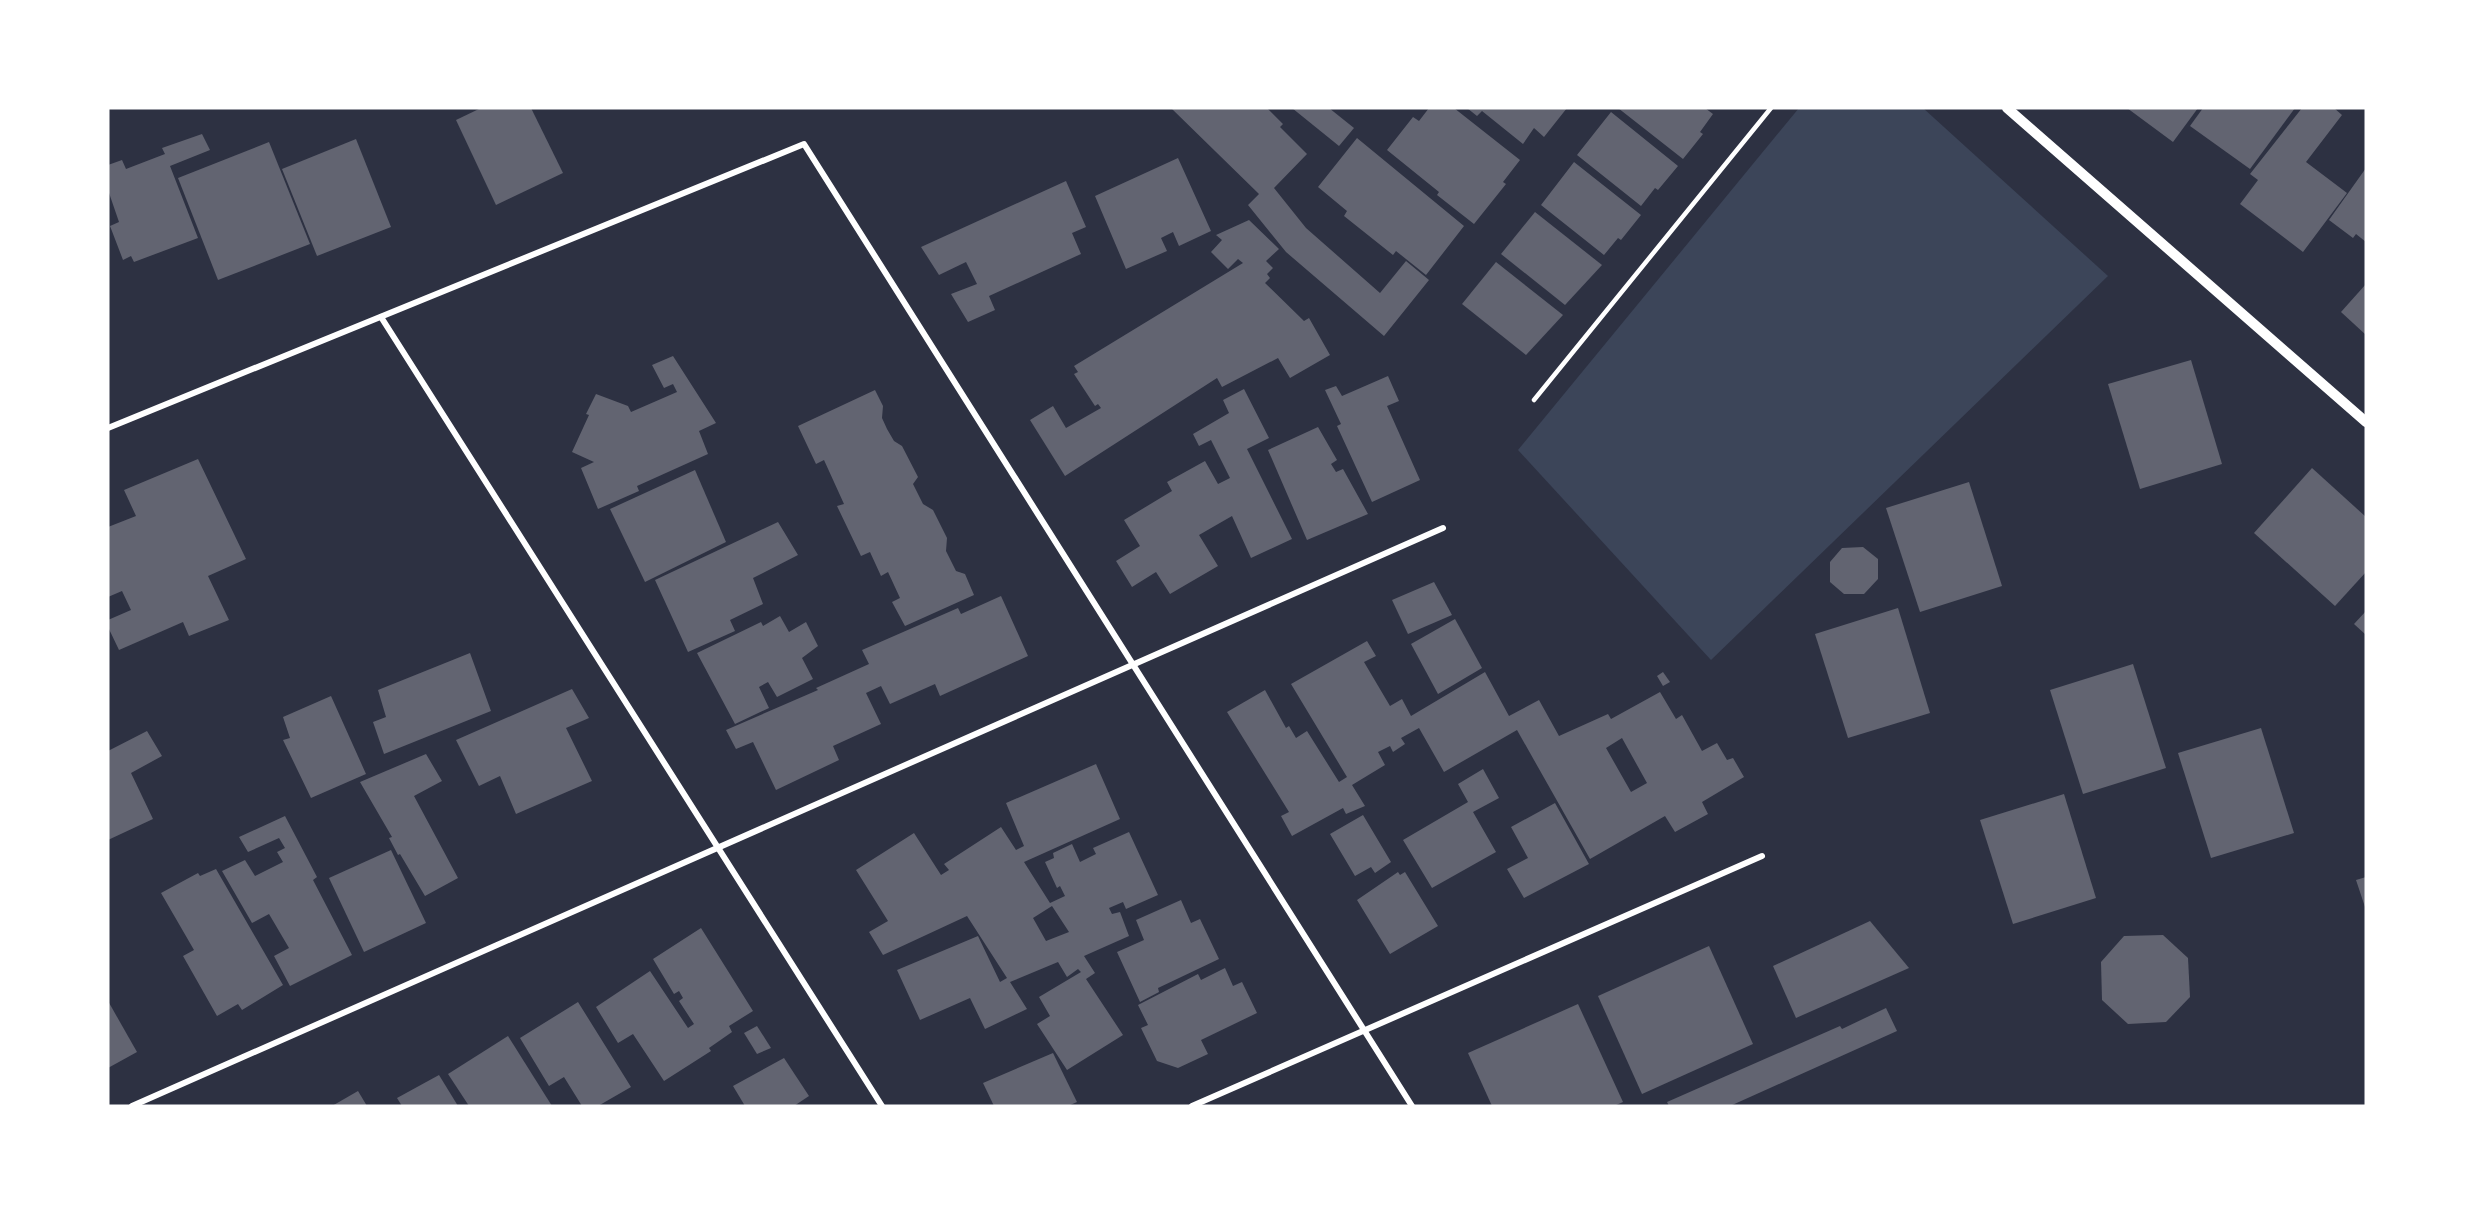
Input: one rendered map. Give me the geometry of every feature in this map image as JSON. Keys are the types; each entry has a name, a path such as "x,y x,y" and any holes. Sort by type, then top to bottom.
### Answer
{"street":[{"path":"2007,108 2020,112 2365,418"},
{"path":"108,428 804,144 1412,1106"},
{"path":"381,317 882,1106"},
{"path":"132,1106 1443,528"},
{"path":"1192,1106 1762,856"}],"lane":[{"path":"1534,400 1771,108"}],"shaded area":[{"path":"1799,108 1923,108 2108,276 1711,660 1518,450"}],"building":[{"path":"481,108 531,108 563,173 496,205 456,120"},
{"path":"1171,108 1267,108 1283,124 1280,127 1307,154 1274,188 1306,228 1380,293 1406,261 1429,280 1384,336 1286,252 1248,205 1259,194"},
{"path":"1292,108 1329,108 1354,128 1339,146"},
{"path":"1429,108 1454,108 1520,160 1503,182 1506,184 1474,224 1437,195 1439,192 1387,150 1413,117 1419,121"},
{"path":"1467,108 1567,108 1544,137 1534,128 1523,144 1482,111 1477,116"},
{"path":"1618,108 1705,108 1713,114 1700,132 1703,134 1683,159"},
{"path":"2127,108 2198,108 2173,142"},
{"path":"2203,108 2295,108 2250,169 2190,126"},
{"path":"2302,108 2334,108 2342,115 2306,162 2347,193 2303,252 2240,204 2258,180 2250,174"},
{"path":"1611,112 1678,166 1658,190 1655,188 1641,206 1577,155"},
{"path":"202,134 210,150 170,166 198,238 134,262 131,256 123,260 110,226 119,222 108,190 108,165 122,160 126,169 165,154 162,148"},
{"path":"1357,138 1464,226 1426,275 1396,251 1393,255 1344,216 1347,211 1318,187"},
{"path":"356,139 391,227 317,256 282,169"},
{"path":"269,142 310,244 218,280 178,178"},
{"path":"1178,158 1211,231 1179,246 1173,232 1161,238 1167,251 1126,269 1095,196"},
{"path":"1574,162 1641,215 1621,240 1618,238 1604,255 1541,205"},
{"path":"2366,168 2366,242 2356,234 2353,238 2329,220"},
{"path":"1066,181 1086,227 1072,233 1081,254 989,296 995,310 968,322 951,294 977,284 966,262 939,275 921,247"},
{"path":"1535,212 1602,265 1565,305 1501,254"},
{"path":"1249,220 1279,249 1266,261 1273,268 1267,274 1270,278 1265,283 1304,321 1309,318 1330,355 1290,378 1278,358 1222,387 1217,378 1065,476 1030,420 1053,406 1066,428 1101,408 1098,404 1095,406 1074,374 1078,372 1074,366 1243,263 1238,259 1228,269 1211,252 1222,240 1216,235"},
{"path":"1496,262 1563,315 1526,355 1462,304"},
{"path":"2366,284 2366,335 2341,312"},
{"path":"673,356 716,423 699,431 708,454 637,486 639,491 598,509 581,468 594,462 572,452 589,415 586,414 596,394 628,406 631,412 677,392 673,384 664,388 652,365"},
{"path":"2191,360 2222,464 2140,489 2108,384"},
{"path":"1388,376 1399,401 1387,406 1420,480 1372,502 1337,426 1341,424 1325,390 1336,386 1342,396"},
{"path":"1244,389 1269,438 1247,449 1292,539 1251,558 1232,516 1199,535 1218,566 1170,594 1156,572 1132,587 1116,561 1140,546 1124,520 1172,491 1167,482 1205,461 1218,484 1230,478 1211,440 1199,446 1193,434 1229,413 1223,400"},
{"path":"875,390 883,406 882,418 887,429 894,441 902,446 918,477 913,484 923,504 933,510 947,538 946,551 956,571 965,574 974,595 905,626 892,602 900,598 888,572 881,576 870,552 861,556 837,506 844,504 824,460 816,464 798,426"},
{"path":"1318,427 1337,460 1331,464 1336,472 1343,469 1368,514 1307,540 1268,450"},
{"path":"198,459 246,559 208,576 229,620 189,636 183,622 119,650 108,627 108,620 131,610 122,591 108,597 108,527 136,516 124,490"},
{"path":"2312,468 2366,517 2366,572 2335,606 2254,533"},
{"path":"695,470 726,542 645,582 610,509"},
{"path":"1969,482 2002,586 1920,612 1886,508"},
{"path":"778,522 798,555 753,578 763,604 730,620 735,631 688,652 655,580"},
{"path":"1863,547 1878,559 1878,579 1864,594 1844,594 1830,582 1830,562 1842,548"},
{"path":"1434,582 1452,615 1408,634 1392,600"},
{"path":"1001,596 1028,656 940,696 935,684 890,704 881,686 866,693 881,724 833,746 839,760 776,790 753,742 736,749 726,730 818,690 816,688 869,664 862,650 958,608 961,614"},
{"path":"1898,608 1930,713 1848,738 1815,634"},
{"path":"2366,611 2366,635 2354,624"},
{"path":"780,616 789,632 806,622 818,646 802,658 813,679 777,697 768,682 759,687 769,708 735,724 697,653 761,622 763,626"},
{"path":"1455,619 1482,668 1438,694 1411,644"},
{"path":"1367,641 1376,656 1364,662 1390,706 1402,699 1411,716 1485,672 1509,716 1539,700 1559,736 1608,714 1611,719 1660,692 1676,719 1682,715 1702,751 1717,743 1727,760 1733,758 1744,777 1702,802 1708,814 1675,832 1665,816 1590,859 1517,730 1444,772 1419,728 1401,738 1405,744 1393,752 1390,746 1378,752 1385,765 1352,785 1365,806 1346,814 1343,808 1292,836 1281,816 1289,812 1227,712 1265,690 1286,728 1289,726 1296,738 1307,731 1339,782 1347,777 1291,684","holes":["1622,738 1647,783 1631,792 1606,748"]},
{"path":"470,653 491,711 384,754 373,722 386,717 378,690"},
{"path":"2133,664 2166,768 2083,794 2050,690"},
{"path":"1663,672 1670,682 1663,686 1657,676"},
{"path":"572,689 589,718 566,728 592,781 516,814 500,776 479,786 456,740"},
{"path":"331,696 366,774 311,798 283,740 290,738 283,717"},
{"path":"2261,728 2294,833 2211,858 2178,753"},
{"path":"147,731 162,756 131,773 153,819 108,840 108,751"},
{"path":"426,754 442,781 414,796 458,878 425,896 400,854 398,855 389,838 392,837 360,782"},
{"path":"1096,764 1120,819 1024,862 1050,903 1065,896 1060,886 1057,888 1045,862 1054,858 1053,853 1072,844 1080,862 1096,854 1093,848 1129,832 1158,895 1126,909 1123,902 1109,908 1112,914 1120,912 1129,936 1084,956 1095,973 1086,979 1123,1035 1067,1070 1037,1024 1050,1016 1039,997 1081,972 1078,969 1067,977 1058,962 1010,982 1027,1009 985,1029 970,998 920,1020 897,970 978,936 1000,982 1007,978 967,916 883,955 869,932 888,921 856,870 914,833 941,875 949,870 944,864 1001,827 1016,850 1024,846 1006,803","holes":["1052,906 1069,932 1046,941 1033,918"]},
{"path":"1483,769 1499,798 1473,812 1496,852 1432,888 1403,840 1468,802 1458,784"},
{"path":"2064,794 2096,898 2013,924 1980,820"},
{"path":"1555,803 1589,864 1524,898 1507,869 1528,858 1511,827"},
{"path":"1363,815 1391,862 1375,873 1371,867 1355,876 1330,834"},
{"path":"285,816 317,877 313,880 352,955 290,986 274,956 289,948 269,914 252,923 222,871 245,860 255,876 283,862 277,852 285,848 279,838 248,852 239,837"},
{"path":"391,850 426,923 364,952 329,878"},
{"path":"216,869 283,985 242,1010 238,1004 217,1016 183,956 194,950 161,893 198,873 200,876"},
{"path":"1398,872 1400,875 1405,872 1438,926 1390,954 1357,900"},
{"path":"2366,877 2366,910 2356,880"},
{"path":"1181,900 1191,923 1200,919 1219,959 1158,988 1159,992 1140,1002 1117,952 1144,940 1136,920"},
{"path":"1870,921 1909,968 1796,1018 1773,966"},
{"path":"701,928 753,1011 729,1026 732,1032 709,1048 711,1051 664,1081 633,1034 618,1043 596,1007 650,971 688,1028 694,1024 679,1001 683,998 679,991 674,994 653,959"},
{"path":"2163,935 2188,958 2190,997 2166,1022 2128,1024 2102,1000 2101,962 2124,936"},
{"path":"1709,946 1753,1044 1642,1094 1598,996"},
{"path":"1225,968 1233,986 1242,982 1257,1013 1201,1040 1208,1054 1178,1068 1157,1061 1141,1028 1148,1025 1138,1005 1198,974 1201,980"},
{"path":"108,1001 137,1052 108,1068"},
{"path":"578,1002 631,1087 598,1106 582,1106 564,1077 549,1086 520,1038"},
{"path":"1578,1004 1623,1102 1614,1106 1492,1106 1468,1053"},
{"path":"1886,1008 1897,1031 1730,1106 1669,1106 1667,1102 1840,1026 1842,1029"},
{"path":"757,1026 771,1048 757,1054 744,1033"},
{"path":"508,1036 552,1106 469,1106 448,1074"},
{"path":"1053,1053 1077,1102 1068,1106 994,1106 983,1083"},
{"path":"784,1058 809,1096 794,1106 745,1106 733,1086"},
{"path":"439,1075 458,1106 402,1106 397,1098"},
{"path":"358,1091 367,1106 332,1106"}]}
